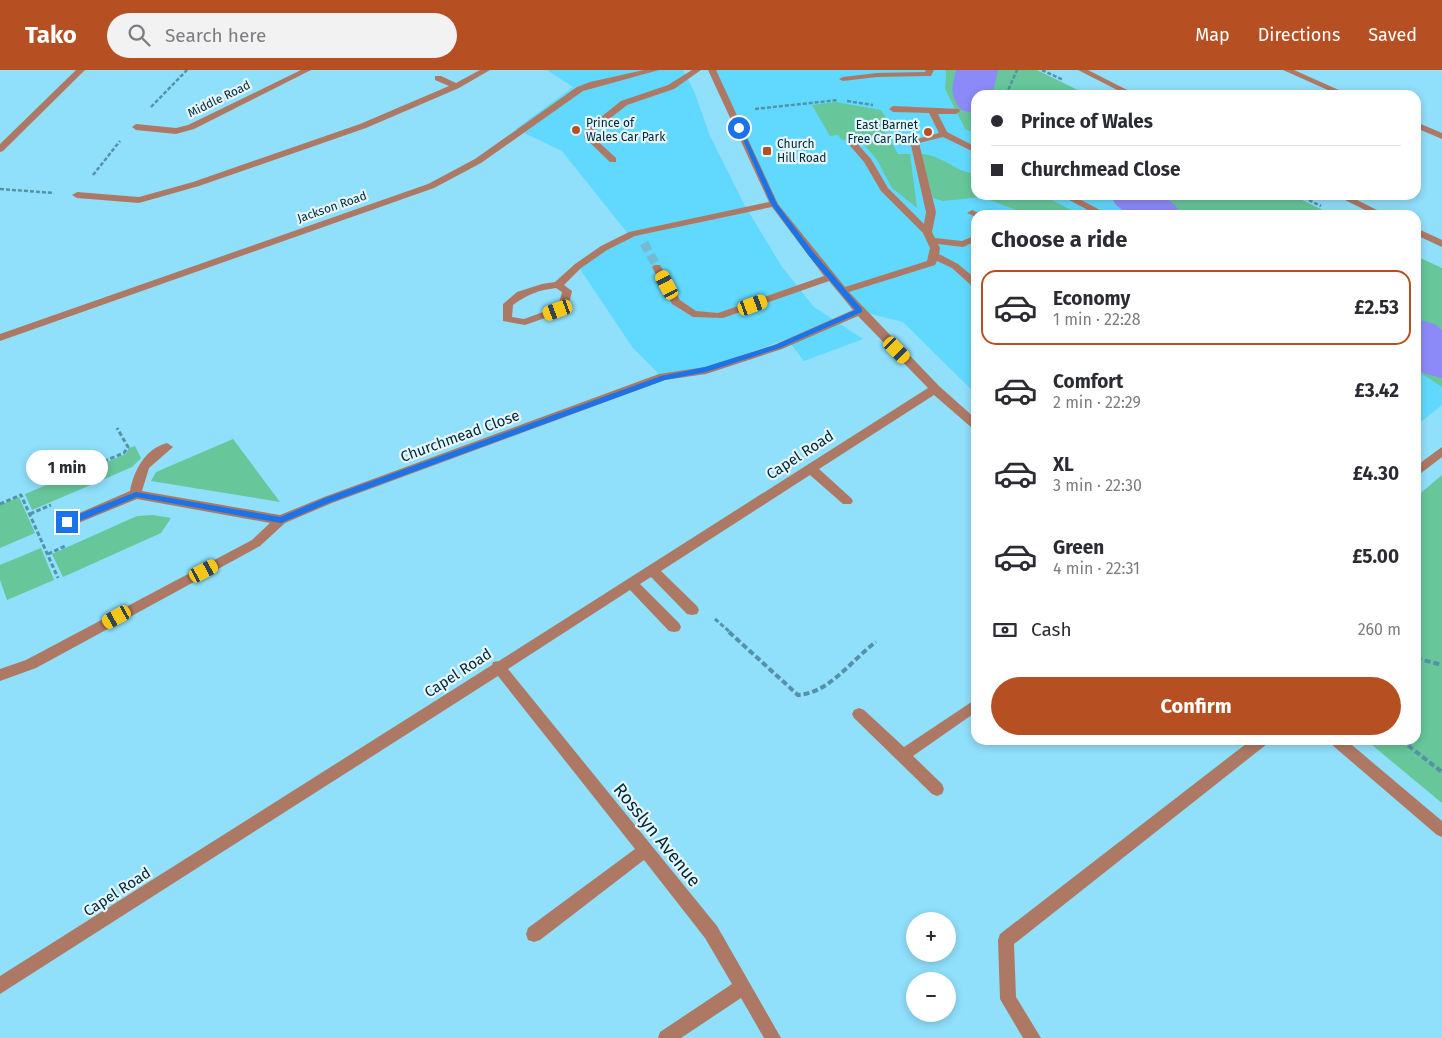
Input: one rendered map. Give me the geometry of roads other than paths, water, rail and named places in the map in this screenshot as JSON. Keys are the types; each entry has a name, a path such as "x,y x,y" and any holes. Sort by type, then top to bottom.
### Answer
{"street":[{"path":"0,149 81,70"},
{"name":"Middle Road","path":"133,127 176,131 191,127 307,70"},
{"path":"77,195 139,200 196,184 363,126 456,86 486,70"},
{"name":"Jackson Road","path":"0,338 431,186 478,161 580,90 593,84 655,70"},
{"path":"613,160 588,137 589,131 624,103 671,87 697,70"},
{"path":"712,70 774,204 830,277 860,311 935,388 971,420"},
{"path":"844,79 928,74 930,70"},
{"path":"1082,70 1123,90"},
{"path":"1287,70 1334,90"},
{"path":"438,78 456,86"},
{"path":"893,109 956,112"},
{"path":"932,112 944,134 971,148"},
{"path":"1421,127 1442,136"},
{"path":"929,236 931,212 914,140 944,134"},
{"path":"843,292 932,263 934,248 929,236 884,189 868,161 850,141"},
{"path":"1075,200 1094,210"},
{"path":"1350,200 1372,210"},
{"path":"558,285 566,291 565,300 558,310 525,322 507,319 508,304 521,294 542,287 558,285 578,266 604,248 638,233 774,204"},
{"path":"638,233 644,243"},
{"path":"1421,234 1442,244"},
{"path":"929,236 963,244 971,240"},
{"path":"933,255 955,266 971,280"},
{"path":"657,267 676,302 693,314 719,316 830,277"},
{"name":"Churchmead Close","path":"281,520 328,500 663,377 706,370 778,347 860,311"},
{"name":"Capel Road","path":"0,986 935,388"},
{"path":"136,494 138,478 152,456 167,447"},
{"path":"1421,469 1442,451"},
{"path":"810,468 847,500"},
{"path":"67,522 136,494 281,520"},
{"path":"0,675 31,664 247,548 256,543 281,520"},
{"path":"651,569 692,610"},
{"path":"630,582 674,627"},
{"name":"Rosslyn Avenue","path":"498,666 711,932 773,1038"},
{"path":"903,755 971,708"},
{"path":"859,714 937,788"},
{"path":"1033,1038 1008,999 1006,940 1256,745"},
{"path":"1342,745 1442,830"},
{"path":"534,934 645,850"},
{"path":"666,1038 743,986"}],"waterway":[{"path":"972,90 977,70"},
{"path":"1139,200 1152,210"},
{"path":"1421,341 1442,360"}],"tunnel":[{"path":"644,243 657,267"}],"place":[{"name":"Prince of Wales Car Park","path":"576,130"},
{"name":"East Barnet Free Car Park","path":"928,132"},
{"name":"Church Hill Road","path":"767,151"}]}
